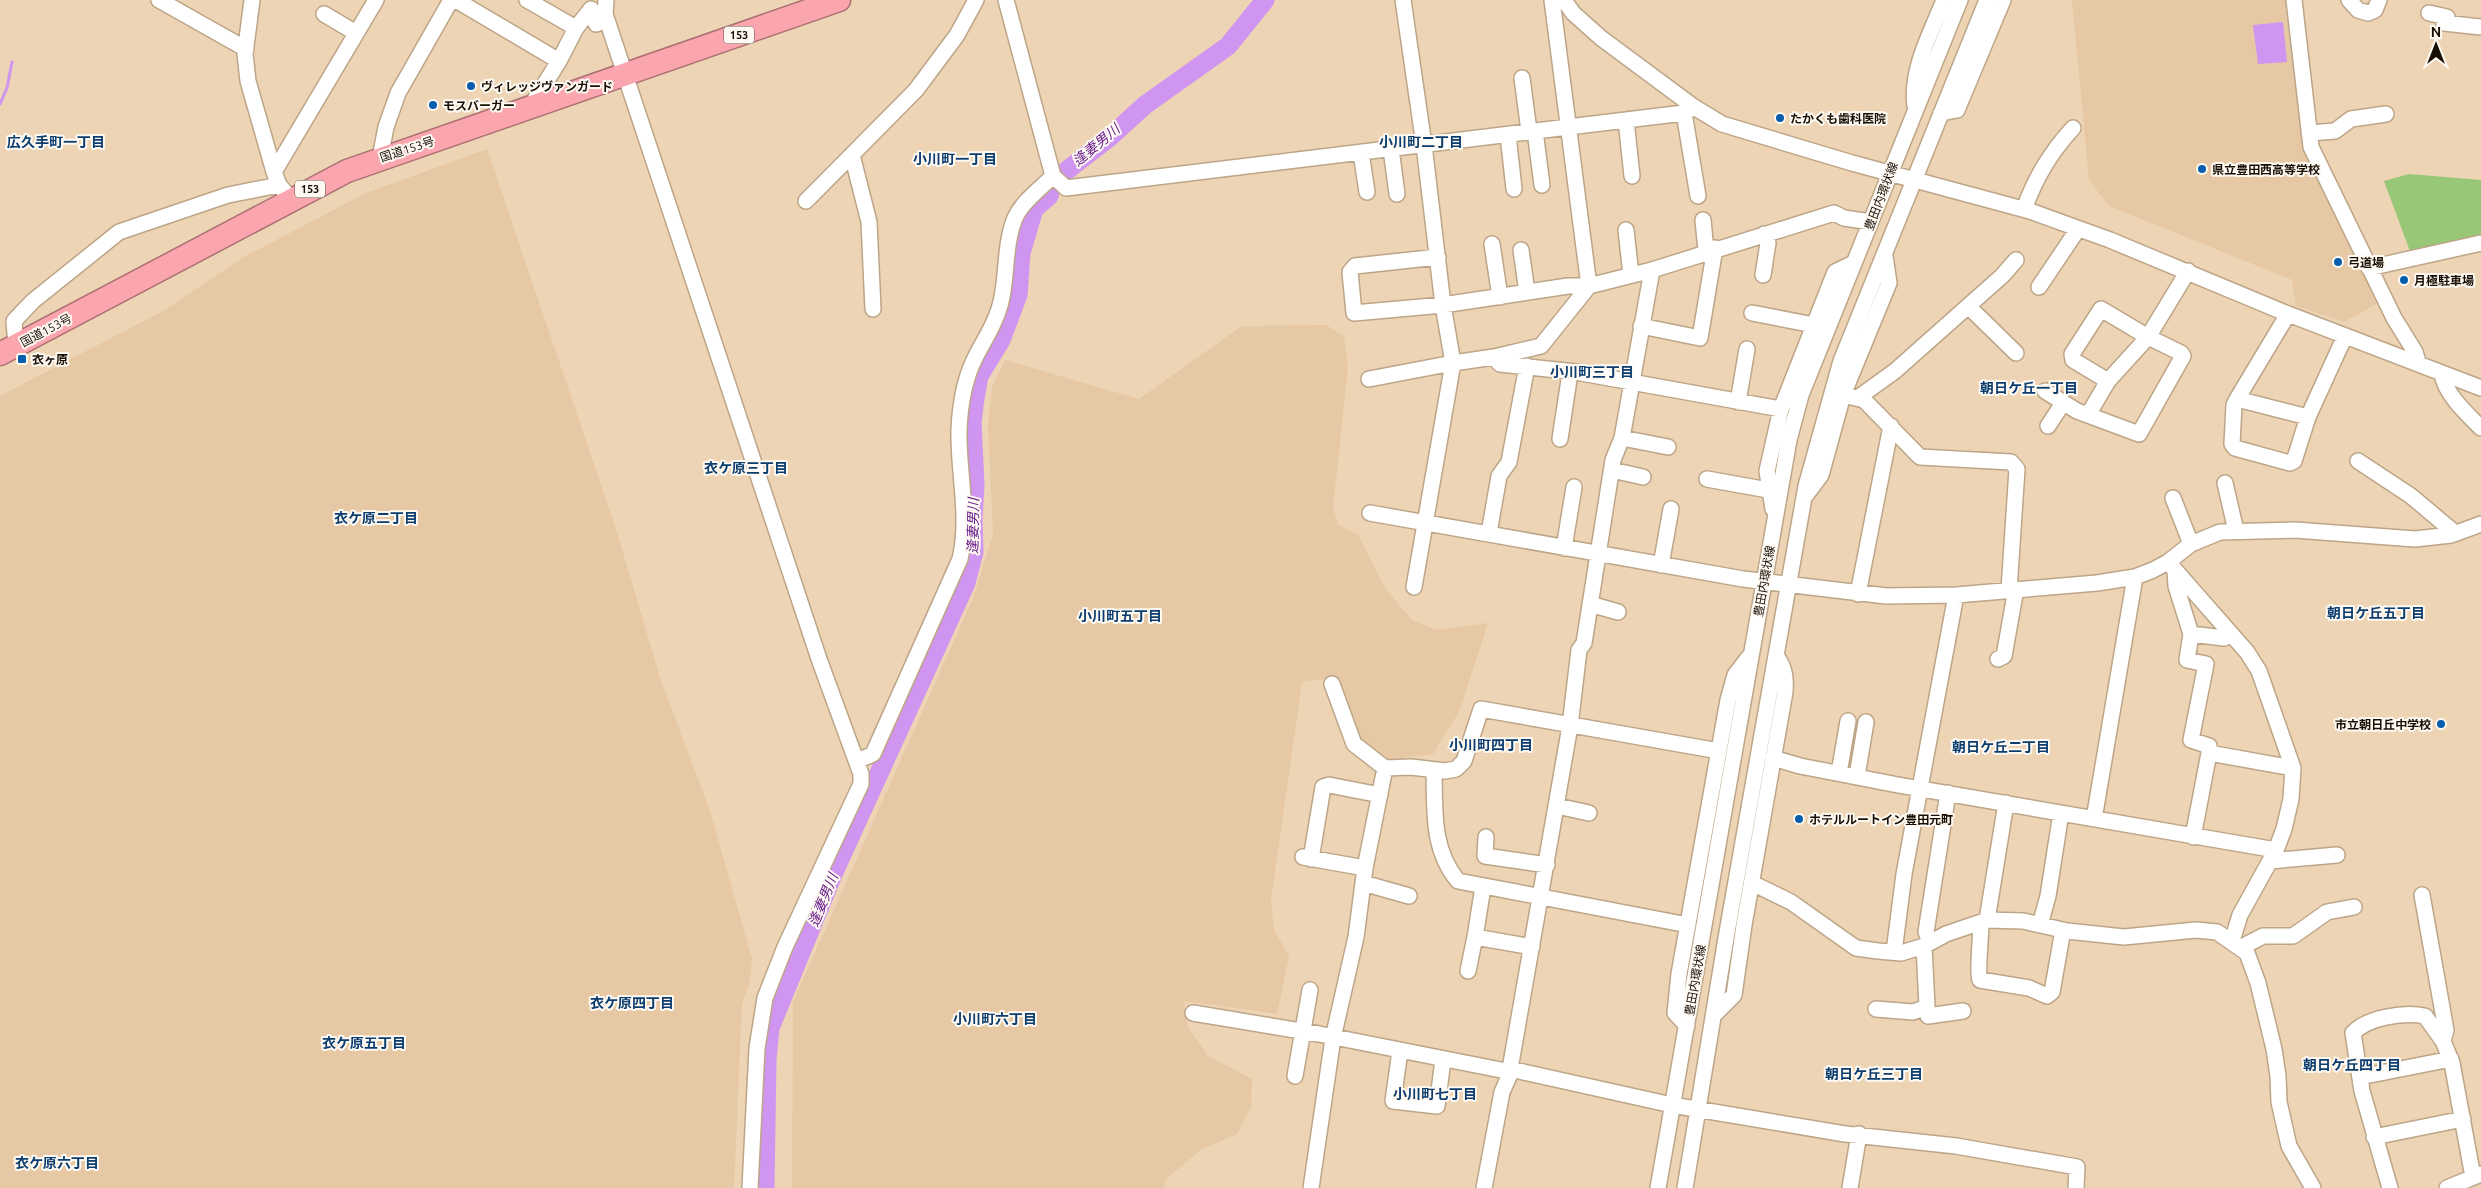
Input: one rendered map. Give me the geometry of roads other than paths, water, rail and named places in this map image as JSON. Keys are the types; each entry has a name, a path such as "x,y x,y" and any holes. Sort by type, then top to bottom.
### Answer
{"highway":[{"name":"国道153号","path":"8,350 281,185 325,180 380,158 625,76 839,0"}],"street":[{"path":"158,0 246,49"},
{"path":"252,0 246,49 248,81 281,185"},
{"path":"281,185 356,34 376,0"},
{"path":"380,158 386,127 398,93 451,0"},
{"path":"456,0 559,61"},
{"path":"527,0 576,28"},
{"path":"606,0 605,14 625,76 819,659 861,774 861,784 785,946 765,998 757,1048 750,1188"},
{"path":"806,201 916,90 957,34 976,0"},
{"path":"1006,0 1054,176 1066,188 1508,135 1689,110"},
{"path":"1403,0 1424,145 1443,305 1453,362 1414,587"},
{"path":"1369,379 1453,362 1494,357 1541,346 1589,286 1552,0"},
{"path":"1564,0 1586,27 1689,110 1722,124 1852,163 1890,171 1915,180 2024,209 2188,271 2288,314 2481,388"},
{"path":"1916,110 1913,91 1919,65 1944,0"},
{"name":"豊田内環状線","path":"1658,1188 1789,440 1801,395 1960,0"},
{"name":"豊田内環状線","path":"1687,1184 1714,1014 1804,498 1841,361 1987,0"},
{"path":"1941,113 1957,110 2003,0"},
{"path":"2294,0 2311,148 2369,268 2394,318 2415,352 2419,364"},
{"path":"2349,0 2358,10 2368,13 2375,10 2379,0"},
{"path":"529,109 559,61 576,28 591,9 596,24 607,20"},
{"path":"2429,13 2447,16 2444,23 2481,27"},
{"path":"324,14 356,34"},
{"path":"1522,78 1542,185"},
{"path":"1689,110 1698,196"},
{"path":"2309,133 2335,131 2351,119 2386,114"},
{"path":"1626,120 1632,176"},
{"path":"2024,209 2036,177 2053,150 2073,128"},
{"path":"1508,135 1514,189"},
{"path":"1391,149 1398,194"},
{"path":"1361,153 1367,192"},
{"path":"852,155 869,222 873,308"},
{"path":"857,761 873,754 958,564 964,526 959,432 960,408 966,380 993,325 1002,298 1014,220 1022,208 1054,176"},
{"path":"8,350 14,322 33,301 119,232 228,195 281,185"},
{"path":"1438,257 1355,266 1350,272 1354,313 1443,305 1568,286 1589,286 1652,270 1834,213 1844,218 1871,222"},
{"path":"1641,326 1700,338 1711,250 1703,220"},
{"path":"2039,287 2078,229"},
{"path":"1626,230 1631,275"},
{"path":"1763,275 1768,243 1764,234"},
{"path":"2369,268 2481,243"},
{"path":"1492,244 1500,296"},
{"path":"1521,250 1527,292"},
{"path":"1804,498 1821,475 1843,395 1889,283 1885,254"},
{"path":"1859,397 1896,371 1969,307 2016,260"},
{"path":"1774,518 1768,490 1767,471 1781,409 1835,272 1854,264"},
{"path":"1484,1188 1502,1092 1510,1071 1542,897 1570,726 1579,650 1584,643 1612,470 1622,438 1630,383 1652,270"},
{"path":"2088,415 2108,381 2148,337 2188,271"},
{"path":"1969,307 2016,353"},
{"path":"2045,391 2063,403 2088,415 2134,434 2139,434 2183,356 2181,353 2148,337 2104,309 2099,310 2072,354 2072,358 2108,381"},
{"path":"1752,313 1814,325"},
{"path":"2288,314 2234,405 2233,446 2286,463 2294,461 2308,417 2345,336"},
{"path":"1738,402 1746,349"},
{"path":"1494,357 1500,364 1570,373 1576,372 1781,409"},
{"path":"1489,534 1498,476 1509,462 1527,366"},
{"path":"1560,439 1570,373"},
{"path":"2442,374 2444,382 2452,394 2481,428"},
{"path":"1843,395 1859,397 1891,426 1920,457 2010,462 2017,469 2012,589 2004,656 1998,659"},
{"path":"2237,399 2308,417"},
{"path":"2048,426 2063,403"},
{"path":"1858,594 1891,426"},
{"path":"1622,438 1668,447"},
{"path":"2358,461 2411,496 2455,534"},
{"path":"1612,470 1643,477"},
{"path":"1707,479 1768,490"},
{"path":"2226,483 2236,531"},
{"path":"1564,548 1574,487"},
{"path":"2173,498 2192,544"},
{"path":"1661,565 1670,509"},
{"path":"1370,513 1661,565 1858,594 1886,596 1956,596 2012,589 2097,583 2134,577 2171,567 2192,544 2220,532 2295,530 2415,538 2455,534 2481,524"},
{"path":"2171,567 2191,634 2188,660 2206,664 2191,740 2209,746 2194,837"},
{"path":"2171,567 2247,652 2262,676 2293,768 2291,799 2273,856 2240,915 2236,944"},
{"path":"2094,819 2134,577"},
{"path":"1894,952 1904,874 1956,596"},
{"path":"1590,604 1618,612"},
{"path":"2191,634 2224,638 2231,635"},
{"path":"1687,1026 1675,1013 1675,1007 1688,925 1719,751 1735,675 1750,655"},
{"path":"1714,1014 1734,995 1786,680 1782,664 1777,657"},
{"path":"1332,684 1354,744 1385,768 1456,769 1464,761 1481,709 1719,751"},
{"path":"1839,773 1848,721"},
{"path":"1858,776 1866,722"},
{"path":"2209,753 2293,768"},
{"path":"1773,758 1839,773 2194,837 2273,856 2337,855"},
{"path":"1310,1188 1333,1038 1356,937 1364,876 1385,768"},
{"path":"1434,770 1436,839 1450,872 1458,880 1483,887 1688,925"},
{"path":"1380,795 1329,785 1323,787 1307,858 1364,876 1409,896"},
{"path":"1928,1016 1926,932 1948,793"},
{"path":"2006,803 1984,922 1978,975 1980,980 2029,988 2047,996 2052,992 2064,930"},
{"path":"1557,806 1589,813"},
{"path":"1749,813 1759,837"},
{"path":"2040,925 2048,896 2062,813"},
{"path":"1707,819 1712,834 1718,843"},
{"path":"1486,837 1485,856 1547,865"},
{"path":"1696,885 1701,875 1715,864"},
{"path":"1752,883 1791,902 1856,948 1901,953 1946,934 1984,922 2023,921 2064,930 2124,937 2196,930 2216,932 2247,953 2264,1002 2278,1076 2279,1102 2289,1146 2314,1188"},
{"path":"1468,971 1483,887"},
{"path":"2422,895 2446,1030 2443,1041"},
{"path":"2236,944 2263,936 2293,936 2327,912 2354,907"},
{"path":"1475,937 1532,946"},
{"path":"1295,1076 1310,990"},
{"path":"1876,1009 1913,1012 1928,1016 1963,1011"},
{"path":"1194,1013 1510,1071 1672,1105 1700,1108 1845,1134 1859,1134 1956,1146 2077,1167 2076,1188"},
{"path":"2390,1188 2374,1137 2360,1077 2353,1033 2361,1025 2414,1014 2425,1016 2443,1041 2451,1059 2477,1175 2448,1188"},
{"path":"1400,1052 1393,1101 1437,1106 1443,1060"},
{"path":"2360,1077 2451,1059"},
{"path":"2374,1137 2463,1118"},
{"path":"1850,1188 1859,1134"}],"waterway":[{"name":"逢妻男川","path":"765,1188 767,1059 770,1028 834,872 966,583 974,552 975,485 972,422 975,398 979,376 1001,340 1018,295 1021,253 1034,209 1049,196 1053,181 1110,137 1145,105 1228,46 1265,0"},
{"path":"0,104 7,88 12,62"}],"place":[{"name":"ヴィレッジヴァンガード","path":"471,86"},
{"name":"モスバーガー","path":"433,105"},
{"name":"たかくも歯科医院","path":"1780,118"},
{"name":"県立豊田西高等学校","path":"2202,169"},
{"name":"弓道場","path":"2338,262"},
{"name":"月極駐車場","path":"2404,280"},
{"name":"衣ヶ原","path":"22,359"},
{"name":"市立朝日丘中学校","path":"2441,724"},
{"name":"ホテルルートイン豊田元町","path":"1799,819"}],"district":[{"name":"広久手町一丁目","path":"56,142"},
{"name":"小川町二丁目","path":"1421,142"},
{"name":"小川町一丁目","path":"955,159"},
{"name":"小川町三丁目","path":"1592,372"},
{"name":"朝日ケ丘一丁目","path":"2029,388"},
{"name":"衣ケ原三丁目","path":"746,468"},
{"name":"衣ケ原二丁目","path":"376,518"},
{"name":"朝日ケ丘五丁目","path":"2376,613"},
{"name":"小川町五丁目","path":"1120,616"},
{"name":"小川町四丁目","path":"1491,745"},
{"name":"朝日ケ丘二丁目","path":"2001,747"},
{"name":"衣ケ原四丁目","path":"632,1003"},
{"name":"小川町六丁目","path":"995,1019"},
{"name":"衣ケ原五丁目","path":"364,1043"},
{"name":"朝日ケ丘四丁目","path":"2352,1065"},
{"name":"朝日ケ丘三丁目","path":"1874,1074"},
{"name":"小川町七丁目","path":"1435,1094"},
{"name":"衣ケ原六丁目","path":"57,1163"}]}
